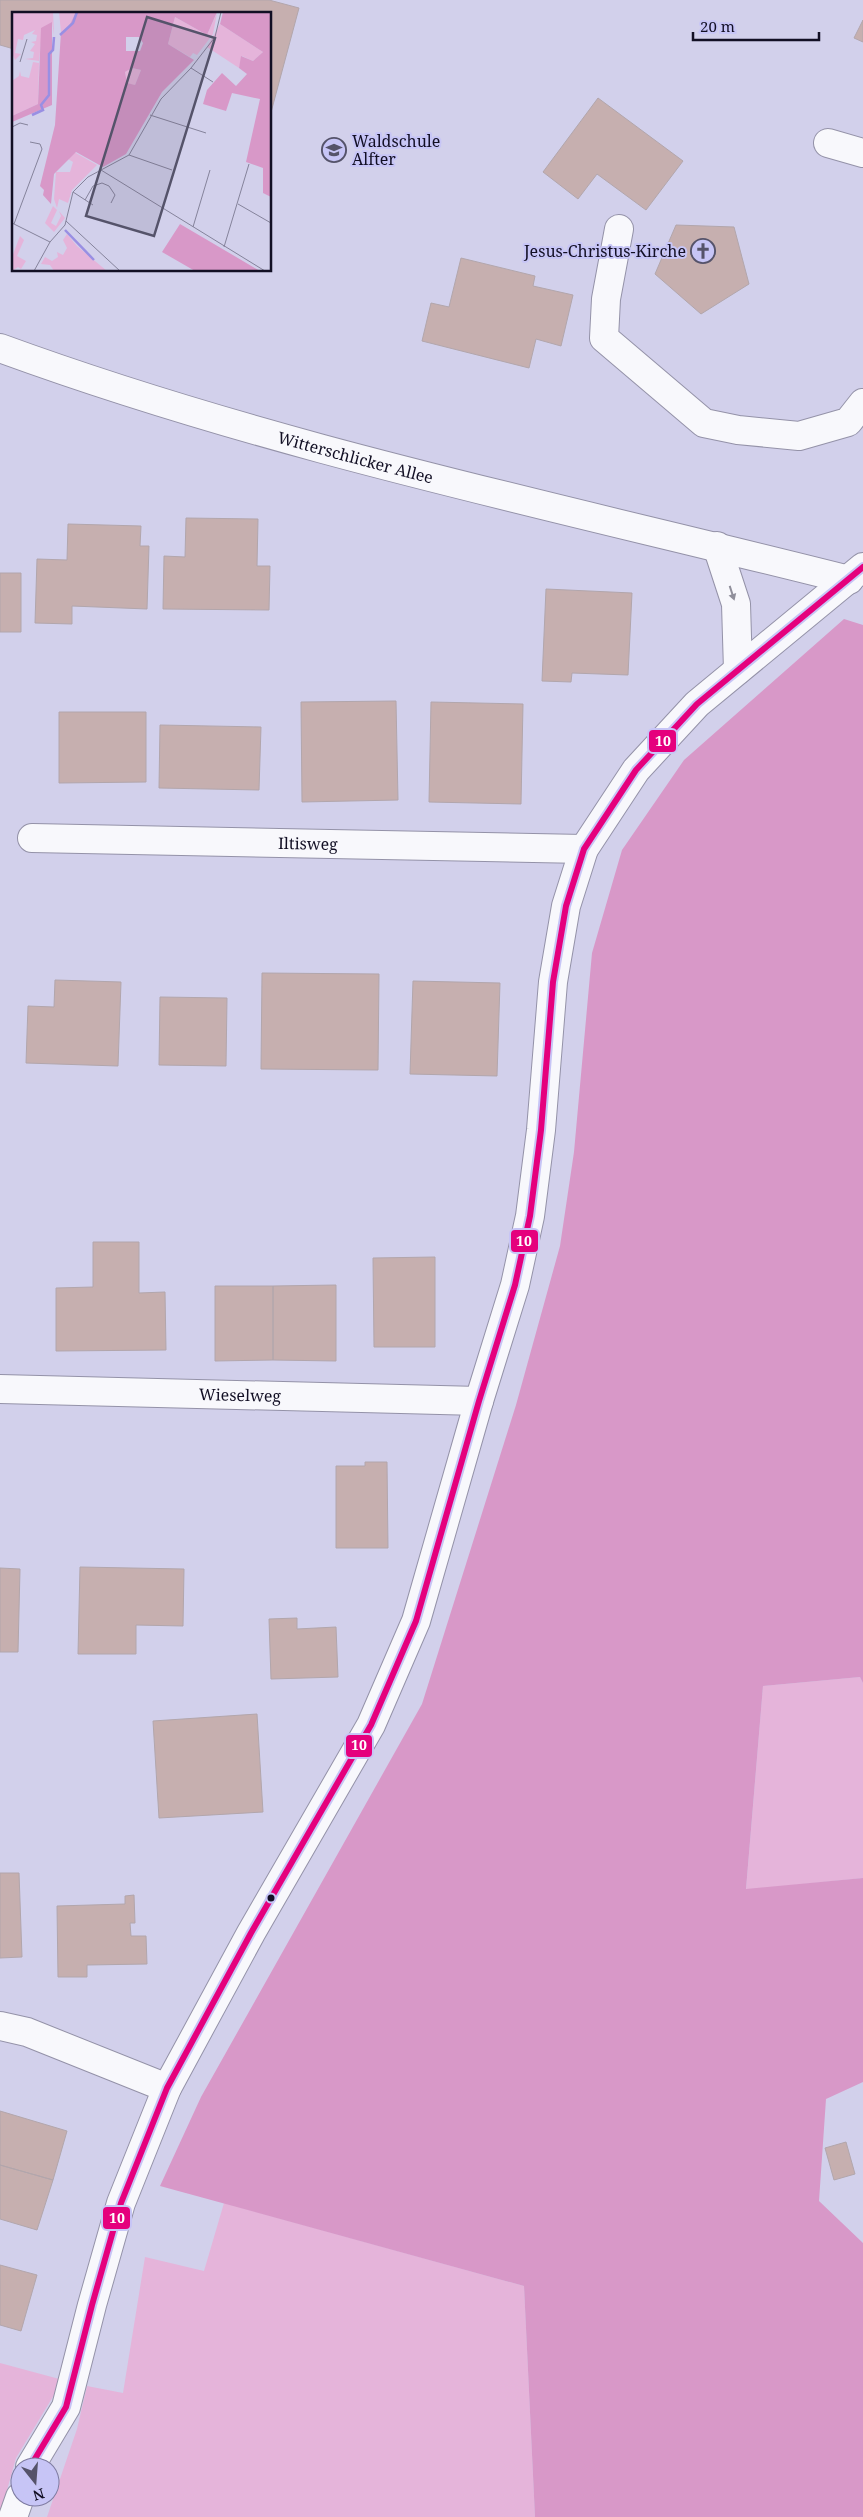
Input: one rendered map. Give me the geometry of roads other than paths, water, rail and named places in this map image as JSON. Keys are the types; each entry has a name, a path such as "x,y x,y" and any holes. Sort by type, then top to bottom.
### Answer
{"street":[{"path":"828,143 863,153"},
{"path":"619,229 606,299 604,338 704,423 738,430 800,436 848,422 863,403"},
{"name":"Witterschlicker Allee","path":"0,348 235,425 413,474 717,546 856,574"},
{"path":"717,546 736,604 738,670"},
{"path":"36,2457 66,2407 121,2203 167,2088 251,1932 371,1725 416,1621 479,1401 515,1285 530,1216 541,1130 554,982 566,906 584,849 636,770 697,704 856,574"},
{"name":"Iltisweg","path":"32,838 584,849"},
{"name":"Wieselweg","path":"0,1389 479,1401"},
{"path":"0,2026 27,2032 167,2088"}],"place":[{"name":"Waldschule Alfter","path":"334,150"},
{"name":"Jesus-Christus-Kirche","path":"703,251"}]}
